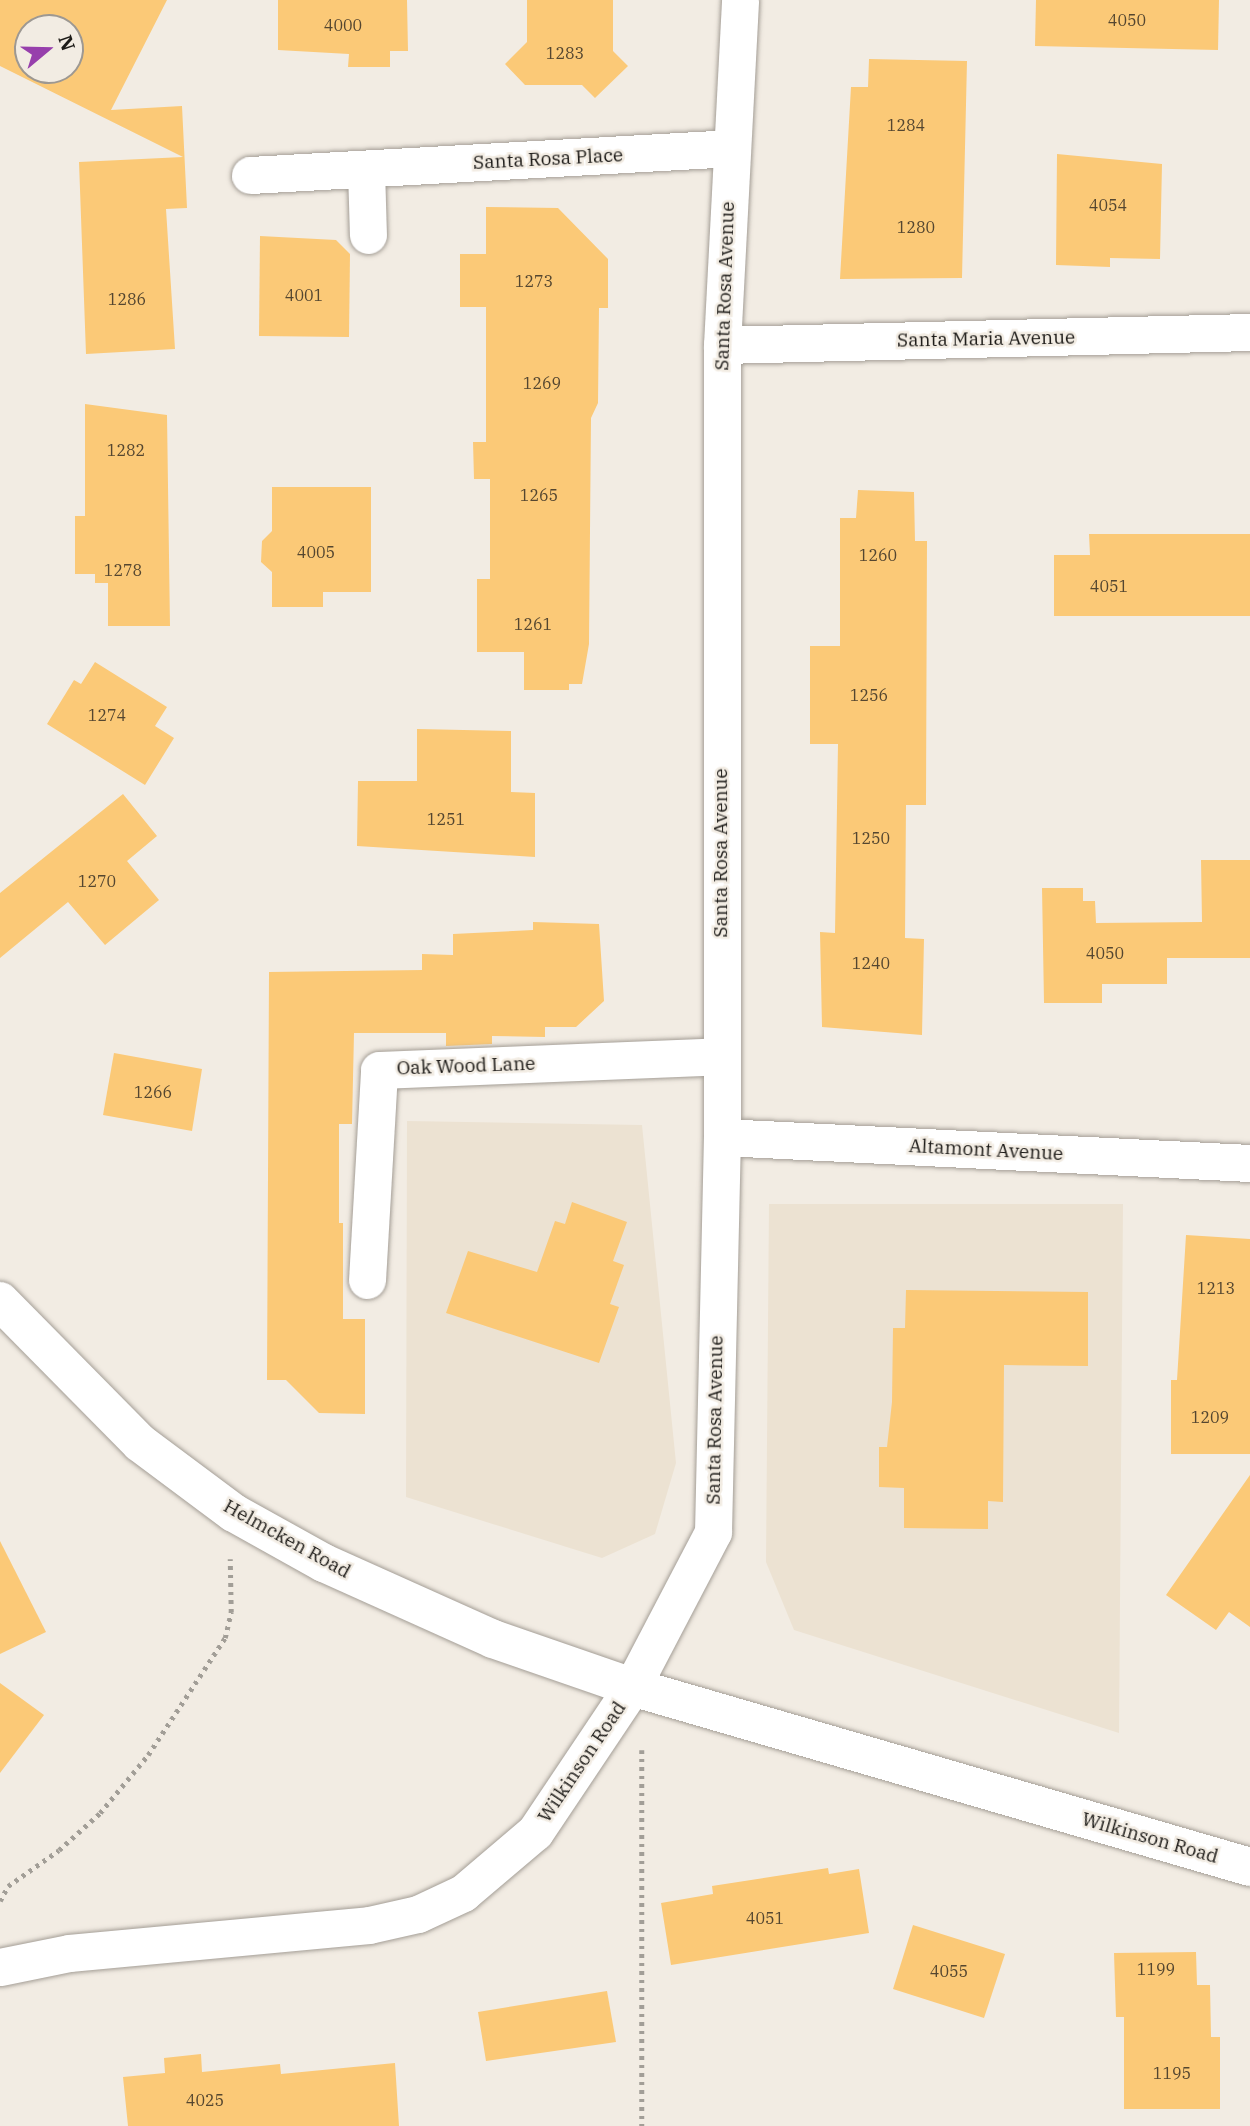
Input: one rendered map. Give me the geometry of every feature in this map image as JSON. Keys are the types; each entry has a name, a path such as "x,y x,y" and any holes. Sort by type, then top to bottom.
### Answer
{"main road":[{"name":"Helmcken Road","path":"0,1301 140,1443 234,1513 324,1563 494,1639 632,1687"},
{"name":"Wilkinson Road","path":"632,1687 1250,1867"}],"street":[{"name":"Santa Rosa Avenue","path":"632,1687 713,1532 722,1137 722,345 730,148 740,0"},
{"name":"Santa Rosa Place","path":"250,175 730,148"},
{"path":"366,169 368,235"},
{"name":"Santa Maria Avenue","path":"722,345 1250,332"},
{"name":"Oak Wood Lane","path":"367,1280 379,1070 721,1056"},
{"name":"Altamont Avenue","path":"722,1137 1250,1163"},
{"name":"Wilkinson Road","path":"0,1967 69,1953 369,1924 418,1914 463,1894 535,1832 632,1687"}],"path":[{"path":"0,1901 8,1886 60,1850 100,1813 148,1755 225,1638 232,1612 228,1579 234,1513"},
{"path":"632,1687 645,1766 642,2126"}],"shaded area":[{"path":"407,1121 642,1125 676,1463 655,1534 602,1558 406,1497"},
{"path":"769,1204 1123,1204 1119,1733 794,1630 766,1562"}],"building":[{"path":"0,0 167,0 111,110 182,106 187,208 166,209 175,349 86,354 79,162 183,157 36,84 84,84 84,14 14,14 14,73 0,66"},
{"path":"278,0 407,0 408,51 390,51 390,67 348,67 349,54 278,50"},
{"path":"527,0 613,0 613,51 628,66 595,98 582,85 525,85 505,64 527,42"},
{"path":"1036,0 1219,0 1218,50 1035,46"},
{"path":"869,59 967,61 962,278 840,279 851,87 868,87"},
{"path":"1057,154 1162,164 1160,259 1110,258 1110,267 1056,265"},
{"path":"486,207 558,208 608,259 608,308 599,308 598,403 591,418 589,644 582,684 569,684 569,690 524,690 524,652 477,652 477,579 490,579 490,479 474,479 473,442 486,442 486,307 460,307 460,254 486,254"},
{"path":"260,236 336,240 350,254 349,337 259,336"},
{"path":"85,404 167,415 170,626 108,626 108,583 95,583 95,574 75,574 75,516 85,516"},
{"path":"272,487 371,487 371,592 323,592 323,607 272,607 272,572 261,562 262,541 272,531"},
{"path":"858,490 914,492 915,541 927,541 926,805 906,805 905,938 924,939 922,1035 822,1027 820,932 835,933 838,744 810,744 810,646 840,646 840,518 856,518"},
{"path":"1089,534 1250,534 1250,616 1054,616 1054,555 1090,555"},
{"path":"95,662 167,707 155,726 174,738 145,785 47,724 74,680 81,684"},
{"path":"417,729 511,731 511,792 535,793 535,857 357,846 358,781 417,781"},
{"path":"123,794 157,836 127,861 159,900 105,945 68,902 0,958 0,893"},
{"path":"1201,860 1250,860 1250,958 1167,958 1167,984 1102,984 1102,1003 1044,1003 1042,888 1083,888 1083,901 1095,901 1096,923 1202,922"},
{"path":"533,922 599,924 604,1001 576,1027 545,1027 545,1037 492,1036 492,1044 446,1046 446,1033 354,1033 352,1124 339,1124 339,1223 343,1223 343,1319 365,1319 365,1414 319,1413 286,1380 267,1380 269,972 422,970 422,954 453,955 453,934 533,930"},
{"path":"114,1053 202,1069 192,1131 103,1115"},
{"path":"572,1202 627,1222 613,1261 624,1265 610,1304 619,1307 599,1363 446,1313 468,1251 537,1272 555,1221 565,1224"},
{"path":"1186,1235 1250,1239 1250,1454 1171,1454 1171,1380 1177,1380"},
{"path":"906,1290 1088,1292 1088,1366 1004,1365 1003,1502 988,1501 988,1529 904,1528 904,1488 879,1487 879,1447 887,1447 892,1402 893,1328 905,1328"},
{"path":"1250,1475 1250,1627 1229,1612 1216,1630 1166,1595"},
{"path":"0,1541 46,1632 0,1654"},
{"path":"0,1683 44,1715 0,1773"},
{"path":"828,1868 829,1874 859,1869 869,1933 671,1965 661,1903 713,1894 712,1886"},
{"path":"913,1925 1005,1954 984,2018 893,1989"},
{"path":"1196,1952 1197,1985 1210,1985 1211,2037 1220,2037 1220,2109 1124,2109 1124,2017 1116,2017 1114,1953"},
{"path":"607,1991 616,2042 486,2061 478,2012"},
{"path":"201,2054 202,2072 280,2064 281,2074 395,2063 399,2126 128,2126 123,2077 165,2073 164,2058"}]}
